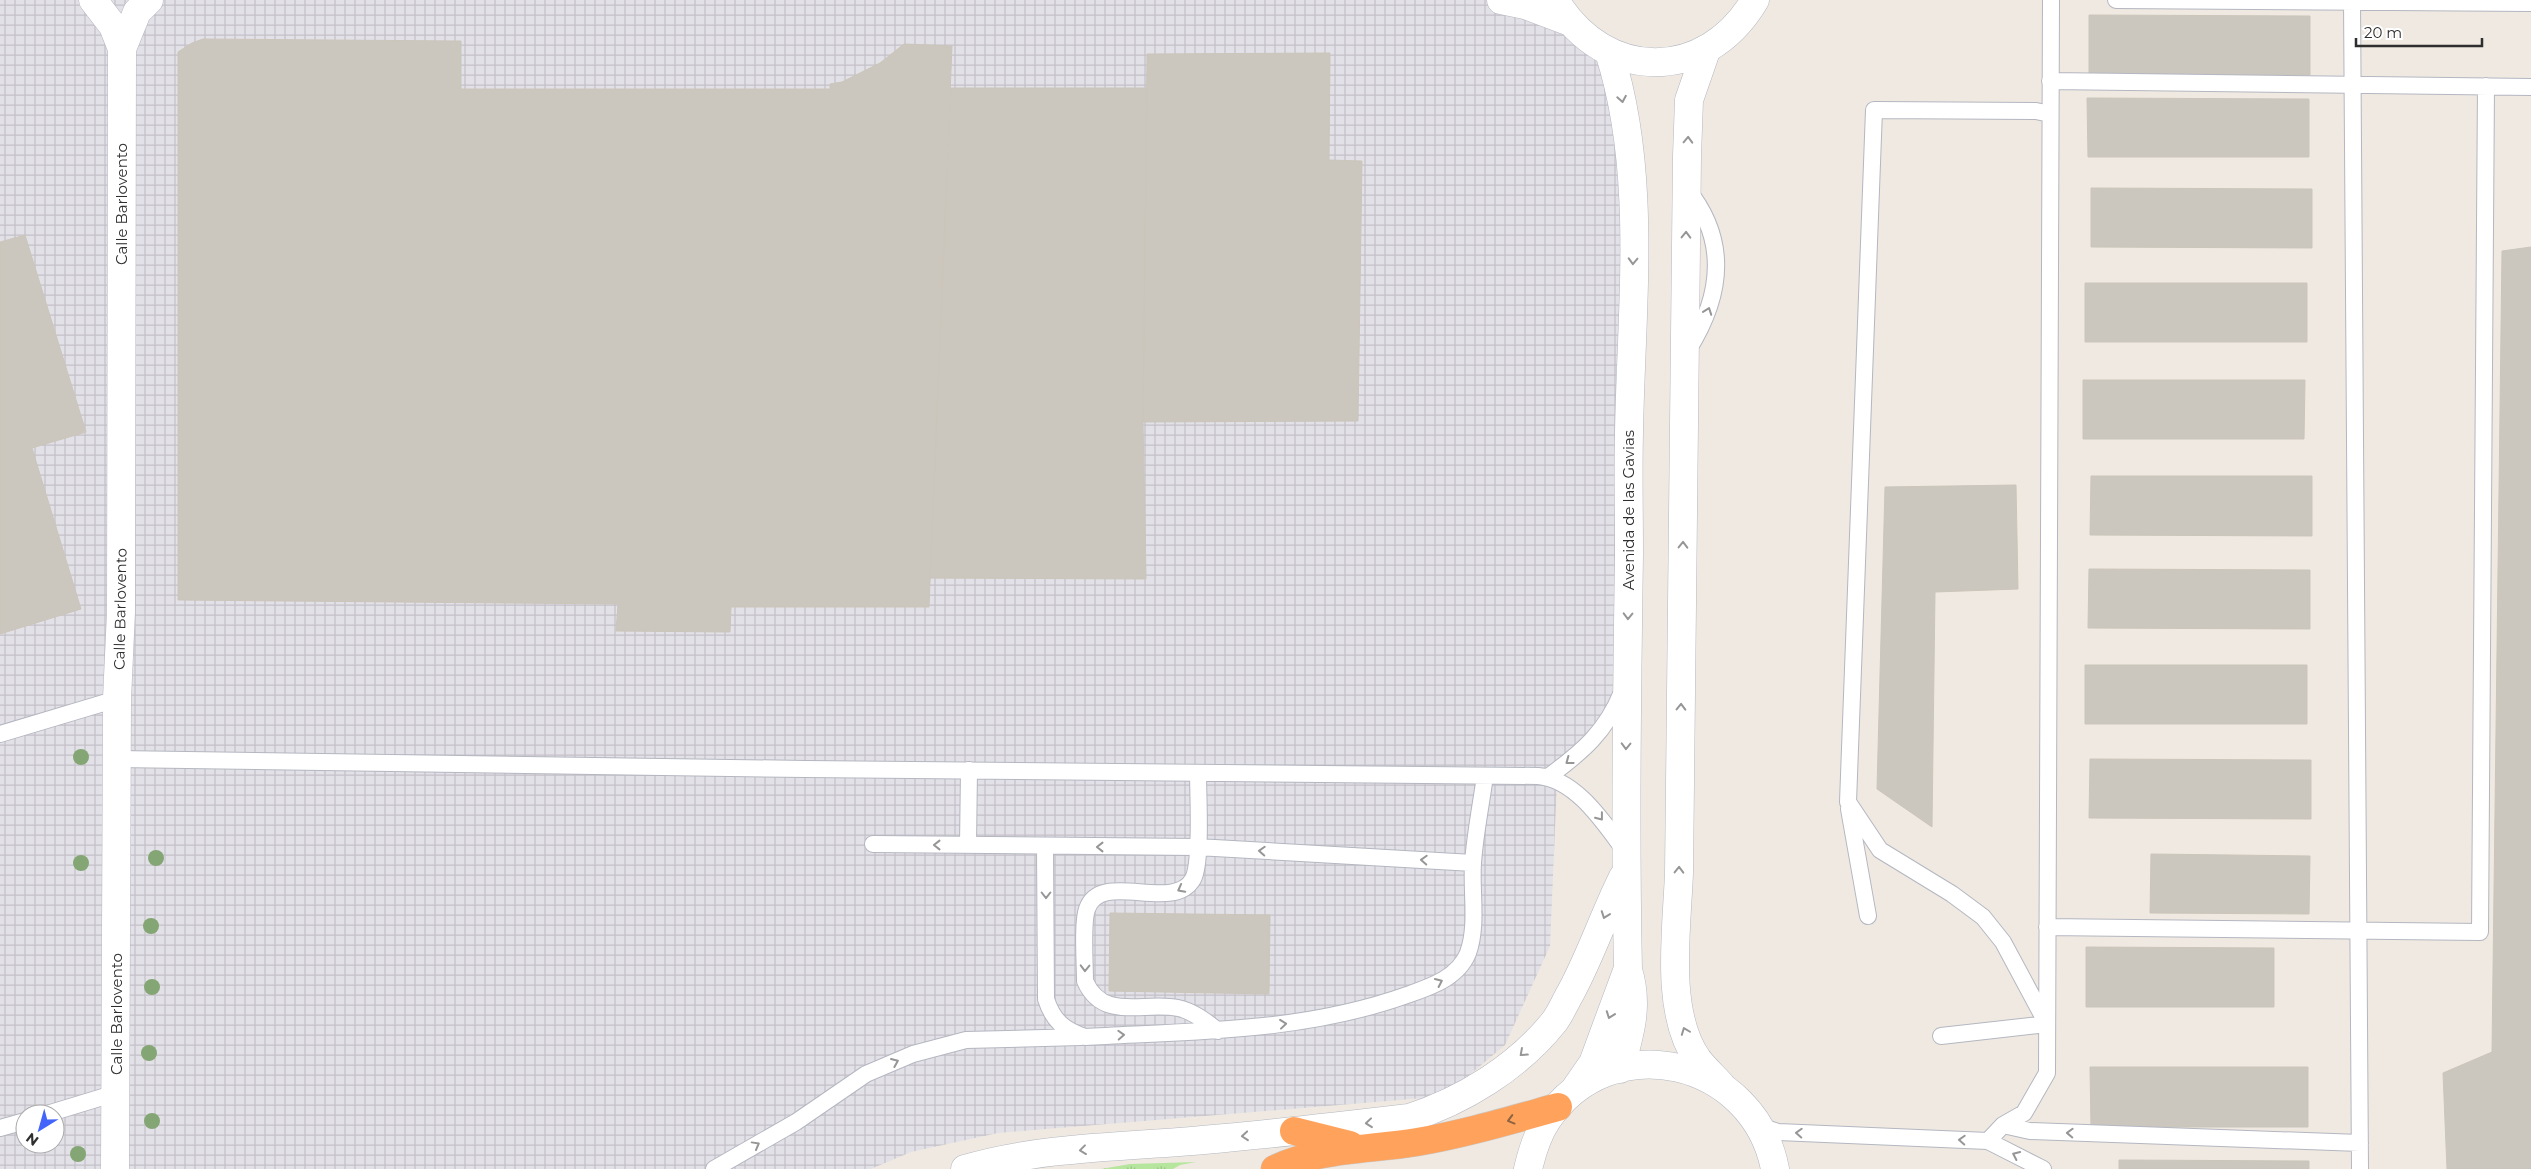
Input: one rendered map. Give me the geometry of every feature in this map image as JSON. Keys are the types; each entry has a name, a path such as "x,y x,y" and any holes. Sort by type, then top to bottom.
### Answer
{"highway":[{"path":"1275,1169 1290,1162 1317,1154 1418,1141 1565,1099"},
{"path":"1294,1131 1371,1148"}],"street":[{"name":"Calle Barlovento","path":"93,0 114,26 122,49 121,612 117,759 115,1169"},
{"name":"Calle Barlovento","path":"122,49 137,12 149,0"},
{"path":"1501,0 1563,11 1588,39 1609,52 1633,60 1658,62 1682,59 1706,51 1727,37 1750,9 1770,0"},
{"path":"1706,51 1689,100 1676,976 1682,1027 1698,1059 1721,1085 1743,1103 1760,1126 1772,1151 1776,1169"},
{"name":"Avenida de las Gavias","path":"1609,52 1620,86 1626,116 1635,202 1628,437 1626,861 1628,970 1634,989 1632,1026 1620,1069"},
{"path":"964,1169 1014,1159 1111,1146 1294,1131 1409,1118 1434,1110 1490,1079 1534,1043 1555,1021 1593,948 1626,861"},
{"name":"Avenida de las Gavias","path":"1528,1169 1534,1145 1547,1120 1594,1063 1628,970"},
{"path":"1565,1099 1587,1082 1620,1069 1640,1065 1669,1065 1696,1072 1721,1085"},
{"path":"1371,1148 1418,1125 1434,1110"}],"lane":[{"path":"1988,1142 2003,1126 2024,1113 2047,1073 2051,0"},
{"path":"2116,0 2531,3"},
{"path":"2352,1 2360,1169"},
{"path":"2050,81 2531,87"},
{"path":"2047,927 2480,932 2486,86"},
{"path":"1868,916 1848,802 1874,110 2036,111 2050,114"},
{"path":"1548,777 1588,748 1616,708 1627,680"},
{"path":"0,734 118,699"},
{"path":"117,759 1548,777 1587,802 1626,861"},
{"path":"968,845 969,770"},
{"path":"1198,773 1196,871 1188,886 1181,891 1172,893 1112,891 1096,897 1086,911 1085,981 1090,992 1109,1006 1179,1008 1200,1017 1218,1031"},
{"path":"714,1169 796,1122 866,1074 913,1054 966,1040 1218,1031 1300,1022 1381,1004 1447,979 1467,954 1472,932 1473,863 1484,776"},
{"path":"1848,802 1880,850 1952,894 1982,916 2003,942 2047,1024"},
{"path":"872,844 1197,847 1473,863"},
{"path":"1045,847 1046,999 1050,1013 1059,1024 1072,1033 1085,1037"},
{"path":"1941,1036 2047,1024"},
{"path":"65,1109 116,1094"},
{"path":"0,1128 15,1124"},
{"path":"1760,1126 1778,1132 1988,1142 2043,1169"},
{"path":"2003,1126 2030,1131 2360,1142"}],"shaded area":[{"path":"0,0 1501,0 1570,22 1620,86 1627,680 1557,782 1550,946 1505,1045 1461,1082 1424,1098 998,1133 911,1152 871,1169 0,1169"}],"green space":[{"path":"1196,1162 1180,1165 1173,1169 1101,1169 1130,1164"}],"building":[{"path":"2089,15 2310,16 2310,75 2089,74"},
{"path":"203,39 461,41 461,89 830,89 830,84 842,82 880,63 904,44 952,46 929,607 731,607 730,632 616,631 618,604 178,600 178,52 192,43"},
{"path":"1330,53 1329,160 1362,161 1358,421 1143,422 1147,54"},
{"path":"951,88 1147,88 1143,422 1146,579 930,578"},
{"path":"2087,98 2309,99 2309,157 2088,157"},
{"path":"2091,188 2312,189 2312,248 2091,247"},
{"path":"25,235 86,432 32,448 81,609 0,634 0,242"},
{"path":"2531,247 2531,1169 2447,1169 2443,1073 2492,1052 2502,251"},
{"path":"2085,283 2307,283 2307,342 2085,342"},
{"path":"2083,380 2305,380 2304,439 2083,439"},
{"path":"2091,476 2312,476 2312,536 2090,535"},
{"path":"2016,485 2018,589 1935,592 1932,827 1877,789 1885,487"},
{"path":"2089,569 2310,570 2310,629 2088,628"},
{"path":"2085,665 2307,665 2307,724 2085,724"},
{"path":"2090,759 2311,760 2311,819 2089,818"},
{"path":"2151,854 2310,856 2309,914 2150,913"},
{"path":"1110,913 1270,915 1269,994 1109,991"},
{"path":"2086,947 2274,948 2274,1007 2086,1007"},
{"path":"2090,1067 2308,1067 2308,1127 2091,1127"},
{"path":"2119,1160 2309,1161 2309,1169 2119,1169"}]}
